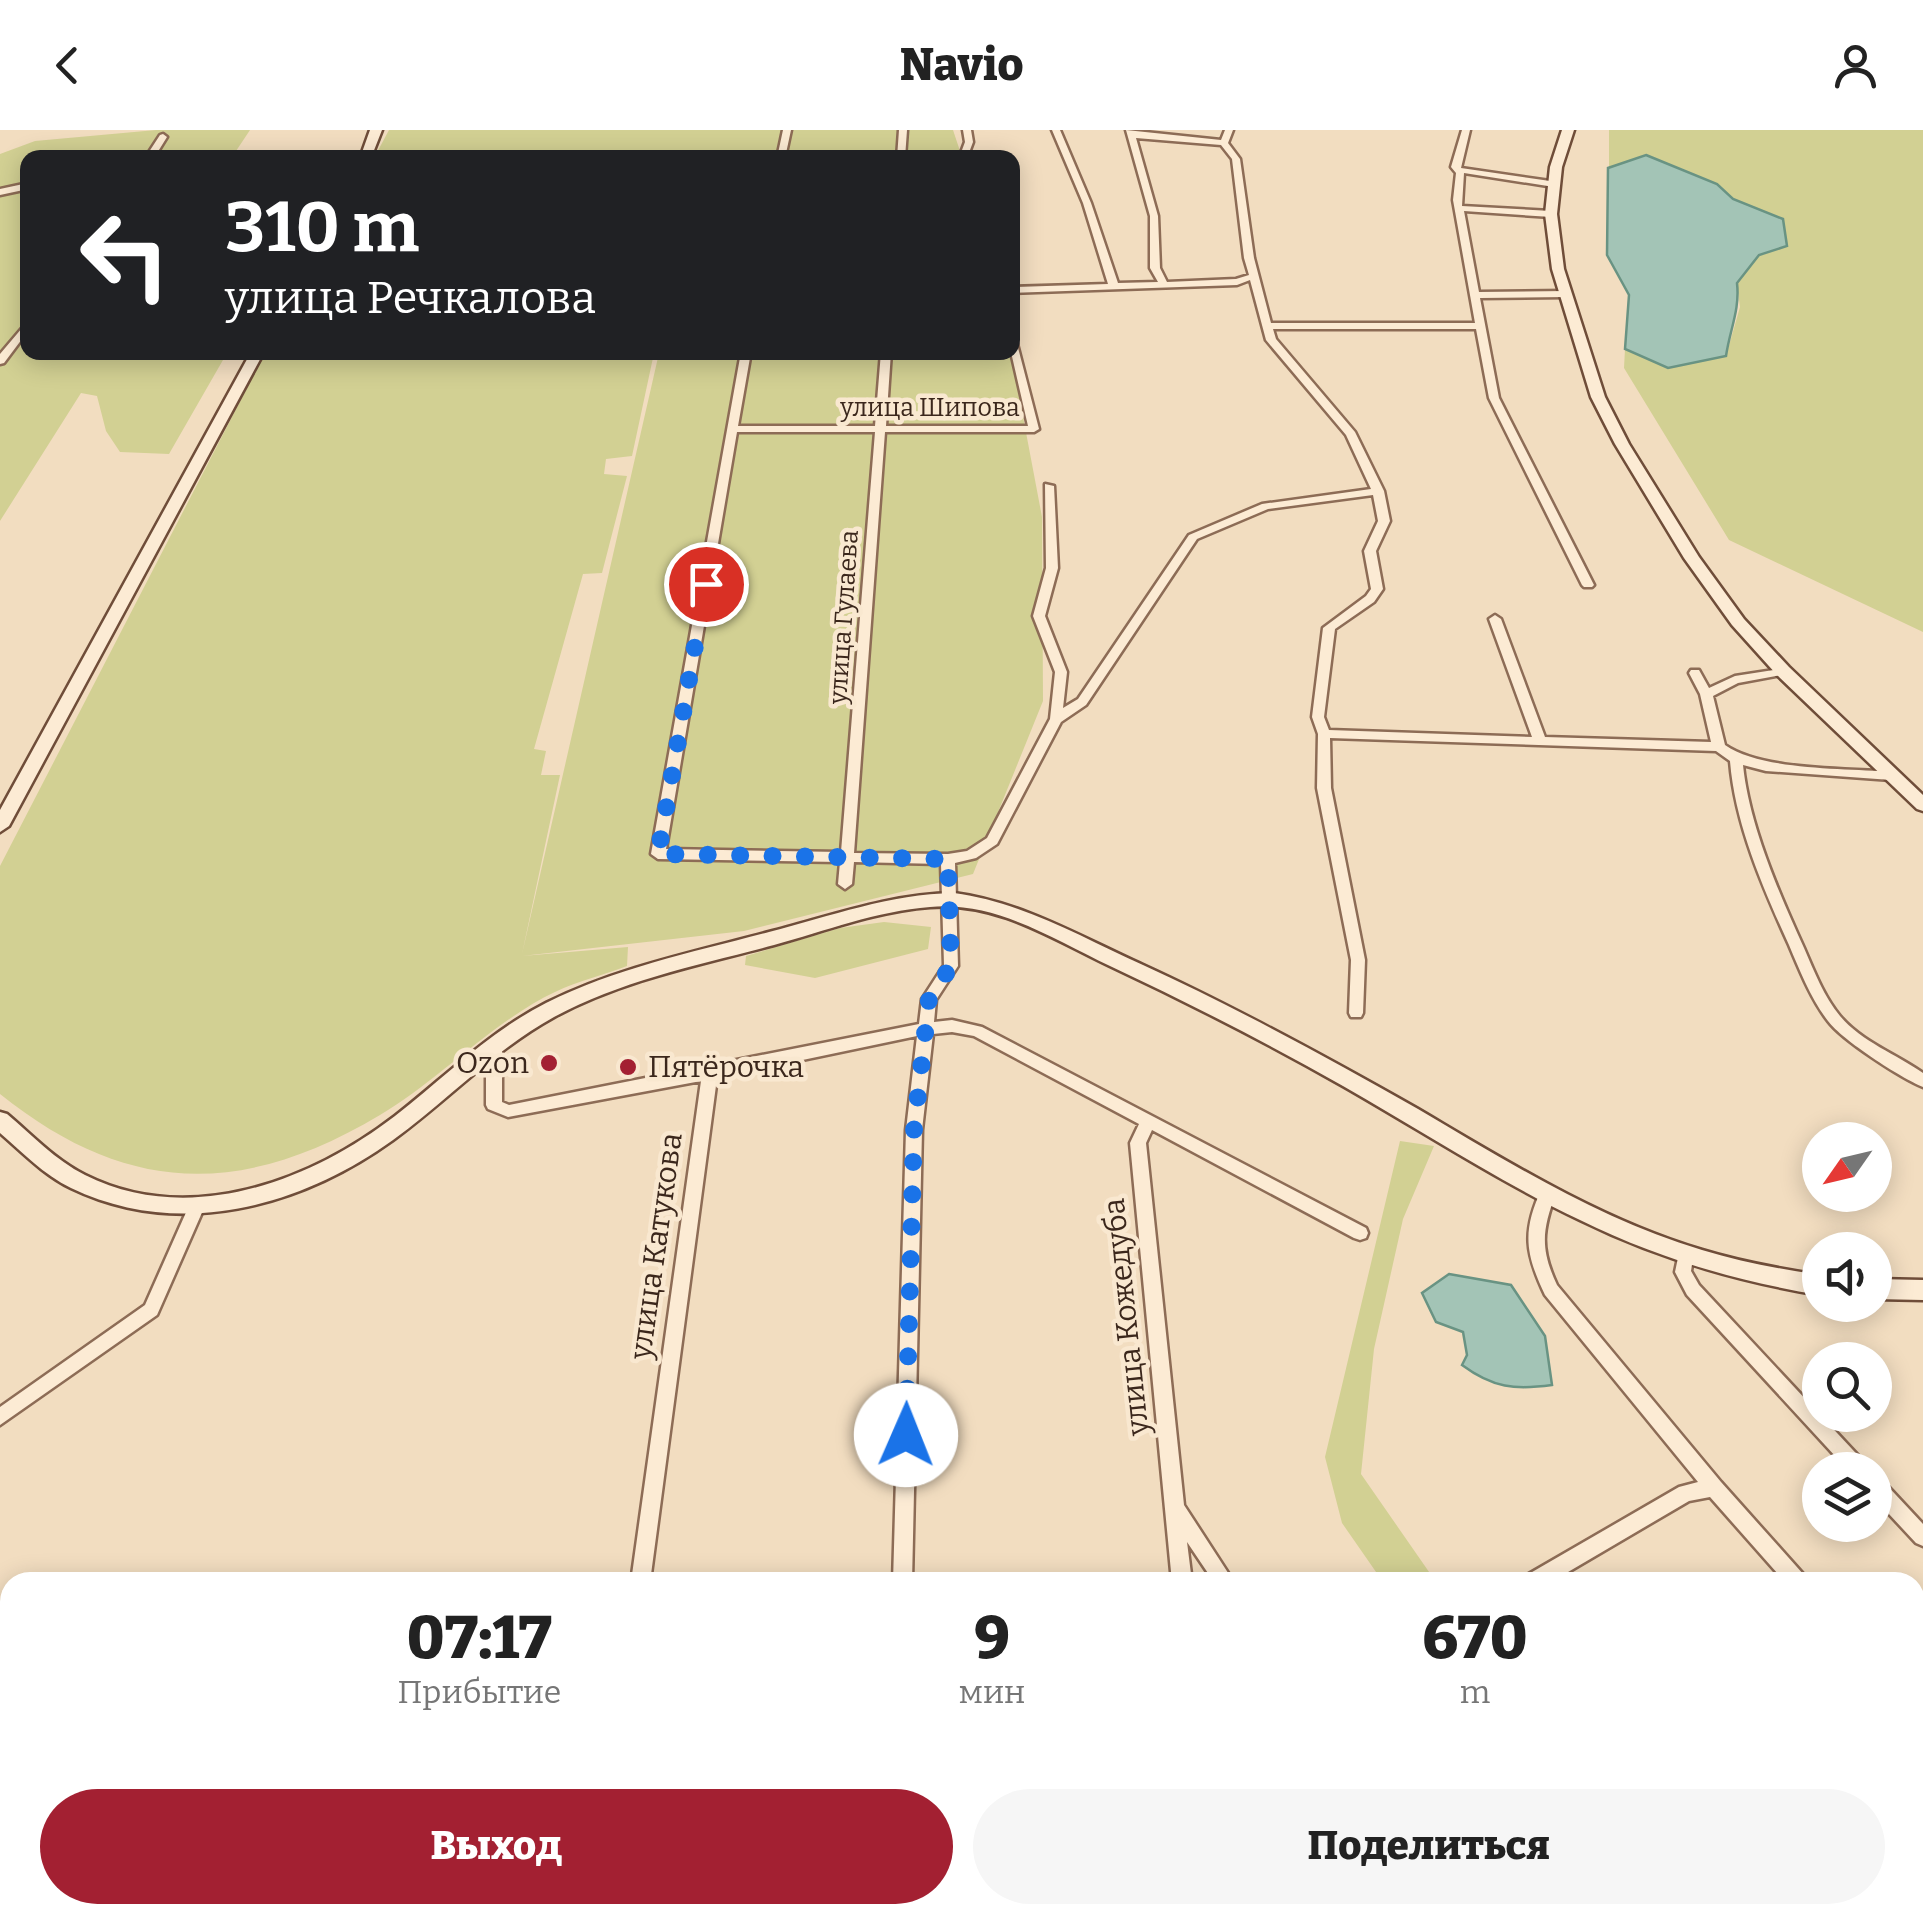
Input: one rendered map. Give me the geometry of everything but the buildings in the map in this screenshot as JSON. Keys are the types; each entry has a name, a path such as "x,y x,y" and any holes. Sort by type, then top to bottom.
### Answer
{"main road":[{"path":"1568,130 1550,214 1566,294 1598,396 1622,444 1692,558 1738,622 1782,671 1923,805"},
{"path":"0,826 254,360"},
{"path":"0,1120 80,1182 142,1202 196,1208 283,1192 380,1139 494,1047 551,1010 654,971 874,911 947,899 991,905 1176,989 1318,1062 1616,1230 1685,1258 1802,1282"},
{"path":"1892,1289 1923,1290"}],"street":[{"path":"1056,130 1114,287"},
{"path":"1224,143 1228,130"},
{"path":"1466,130 1455,167 1459,208 1494,398 1588,585"},
{"path":"1164,284 1155,268 1154,216 1130,133 1224,143 1236,159 1254,276 1274,347 1350,434 1378,491 1384,521 1370,551 1378,588 1363,605 1337,620 1326,637 1318,717 1324,734 1324,788 1358,960 1356,1013"},
{"path":"154,150 163,137"},
{"path":"1458,170 1554,184"},
{"path":"1459,208 1550,214"},
{"path":"1020,289 1237,282 1254,276"},
{"path":"1474,295 1566,294"},
{"path":"1269,326 1478,326"},
{"path":"0,361 20,334"},
{"path":"745,360 658,854 847,854 948,859 972,855 992,841 1056,720 1061,672 1039,616 1052,568 1049,486"},
{"name":"улица Гулаева","path":"845,884 885,360"},
{"name":"улица Шипова","path":"733,430 1034,430 1017,360"},
{"path":"1056,720 1082,702 1193,537 1266,506 1378,491"},
{"path":"1495,619 1539,738"},
{"path":"1706,694 1735,680 1782,671"},
{"path":"1695,673 1706,694 1719,747"},
{"path":"1324,734 1539,738 1719,747 1736,759 1766,767 1891,776"},
{"path":"1736,759 1750,818 1817,991 1844,1029 1923,1080"},
{"path":"903,1572 914,1130 929,999 951,966 948,859"},
{"path":"494,1047 494,1105 508,1110 923,1029 952,1026 977,1031 1360,1234"},
{"name":"улица Катукова","path":"641,1572 710,1073"},
{"name":"улица Кожедуба","path":"1148,1121 1138,1143 1181,1572"},
{"path":"1548,1193 1536,1224 1534,1256 1551,1290 1788,1572"},
{"path":"0,1417 151,1310 196,1208"},
{"path":"1685,1258 1683,1272 1693,1290 1843,1452"},
{"path":"1551,1572 1686,1494 1714,1488"},
{"path":"1892,1504 1923,1537"},
{"name":"улица Кожедуба","path":"1175,1509 1218,1572"}],"shaded area":[{"path":"156,130 250,130 237,150 20,150 20,360 223,360 169,454 120,452 106,431 97,396 81,393 0,521 0,154 35,141"},
{"path":"389,130 953,130 960,150 378,150"},
{"path":"1609,130 1923,130 1923,632 1729,540 1624,368 1625,349 1668,368 1726,356 1740,307 1737,284 1783,219 1733,199 1717,184 1646,155 1609,168"},
{"path":"1646,155 1717,184 1733,199 1783,219 1787,246 1759,255 1737,283 1736,311 1726,356 1668,368 1625,349 1629,295 1607,255 1608,168"},
{"path":"261,360 653,360 632,456 606,459 604,474 627,476 602,573 583,574 534,749 546,751 541,775 560,775 522,954 657,360 1012,360 1042,517 1043,701 973,874 744,931 522,956 628,947 627,966 564,988 533,1004 402,1101 329,1142 280,1161 232,1171 185,1174 139,1167 93,1152 47,1127 0,1094 0,866"},
{"path":"884,922 931,927 928,949 815,978 745,965 746,956 840,928"},
{"path":"1400,1141 1434,1146 1403,1219 1374,1349 1361,1474 1429,1572 1376,1572 1342,1523 1325,1457"},
{"path":"1449,1274 1511,1285 1545,1336 1552,1385 1505,1386 1462,1365 1467,1355 1463,1332 1436,1322 1422,1293"}],"place":[{"name":"Ozon","path":"549,1063"},
{"name":"Пятёрочка","path":"628,1067"}],"route":[{"path":"706,584 658,854 847,854 948,859 951,966 929,999 914,1130 906,1435"}]}
